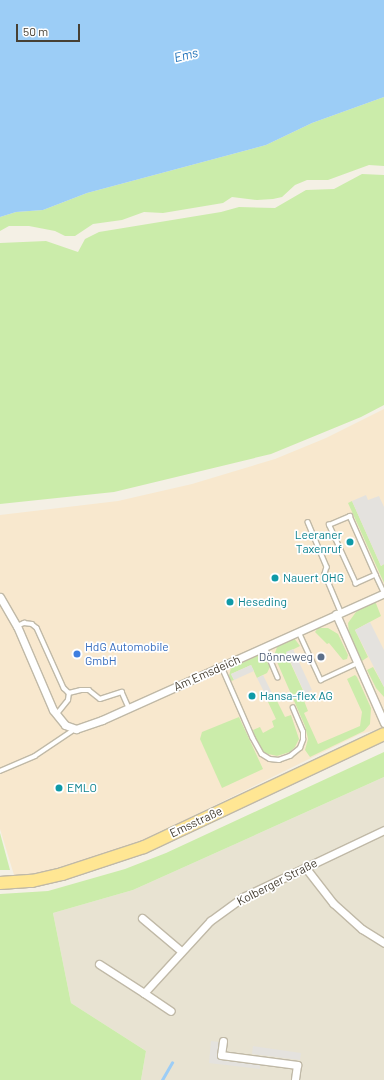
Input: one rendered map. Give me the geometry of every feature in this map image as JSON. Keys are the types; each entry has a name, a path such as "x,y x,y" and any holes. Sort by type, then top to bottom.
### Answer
{"main road":[{"name":"Emsstraße","path":"0,883 32,881 62,874 144,847 384,734"}],"street":[{"name":"Am Emsdeich","path":"76,729 129,708 222,667 384,592"},
{"path":"0,597 16,626 56,715 65,725 76,729"},
{"path":"338,613 384,723"},
{"name":"Kolberger Straße","path":"144,993 210,921 243,897 384,830"},
{"path":"305,867 333,903 362,929 384,943"},
{"path":"142,918 182,951"},
{"path":"99,964 171,1011"},
{"path":"223,1041 221,1055 297,1065 295,1080"}],"lane":[{"path":"376,575 356,584 329,525 350,516 384,592"},
{"path":"308,522 327,567 325,574 338,613"},
{"path":"16,626 24,623 32,624 37,628 64,688 69,693"},
{"path":"298,631 321,680 358,663"},
{"path":"265,647 278,677"},
{"path":"222,667 262,754 270,759 279,760 290,756 300,748 303,740 303,732 293,708"},
{"path":"69,693 88,690 100,699 106,699 122,692 129,708"},
{"path":"56,715 68,700 69,693"},
{"name":"Am Emsdeich","path":"0,771 35,756 76,729"}],"shaded area":[{"path":"384,409 384,728 360,734 142,841 38,874 14,875 0,829 0,515 118,501 192,484 275,459 326,438"},
{"path":"366,495 368,500 379,496 384,507 384,564 381,566 352,501"},
{"path":"370,622 384,650 384,687 355,630"},
{"path":"293,649 312,690 305,694 286,652"},
{"path":"251,665 254,671 234,680 231,674"},
{"path":"263,675 275,699 269,702 257,678"},
{"path":"384,777 384,1080 141,1080 146,1051 71,1003 53,913 133,890"},
{"path":"211,1041 219,1042 218,1058 260,1063 260,1069 209,1063"},
{"path":"253,1046 301,1053 300,1060 252,1054"}],"green space":[{"path":"384,97 384,166 369,165 328,180 307,180 295,185 282,197 273,199 257,200 232,197 223,203 163,213 144,212 122,220 93,224 75,236 65,236 55,231 29,226 9,226 0,231 0,217 16,212 43,210 87,193 266,145 312,123"},
{"path":"362,174 384,175 384,405 361,417 271,454 114,492 0,504 0,243 46,241 78,252 85,239 99,232 221,212 239,207 275,208 306,190 334,189"},
{"path":"352,501 381,566 384,564 384,583 348,503"},
{"path":"375,601 381,616 355,630 368,657 362,661 349,633 348,623 356,612"},
{"path":"318,628 328,628 338,634 348,655 347,659 343,660 329,643 327,644 315,632"},
{"path":"294,638 300,646 286,653 306,697 303,698 308,711 304,713 318,744 360,726 362,712 347,679 355,675 357,677 371,708 370,724 364,731 310,757 305,750 308,739 305,726 274,655 278,645"},
{"path":"257,656 262,656 266,660 270,667 267,673 257,678 251,665 231,674 234,680 231,681 229,676 231,668"},
{"path":"373,667 384,687 384,697 376,688 367,670"},
{"path":"276,699 285,717 291,715 299,739 295,747 290,752 277,756 264,753 255,738 253,730 260,727 263,733 274,727 272,721 276,719 268,702"},
{"path":"239,717 263,769 222,788 200,739 202,732"},
{"path":"384,752 384,777 133,890 53,913 71,1003 146,1051 141,1080 0,1080 0,894 48,891 125,869 166,853"},
{"path":"0,833 10,870 0,870"}],"water":[{"name":"Ems","path":"0,0 384,0 384,97 312,123 266,145 87,193 43,210 16,212 0,217"}],"waterway":[{"path":"162,1080 172,1063"}],"place":[{"name":"Leeraner Taxenruf","path":"350,542"},
{"name":"Nauert OHG","path":"275,578"},
{"name":"Heseding","path":"230,602"},
{"name":"HdG Automobile GmbH","path":"77,654"},
{"name":"Dönneweg","path":"321,657"},
{"name":"Hansa-flex AG","path":"252,696"},
{"name":"EMLO","path":"59,788"}]}
